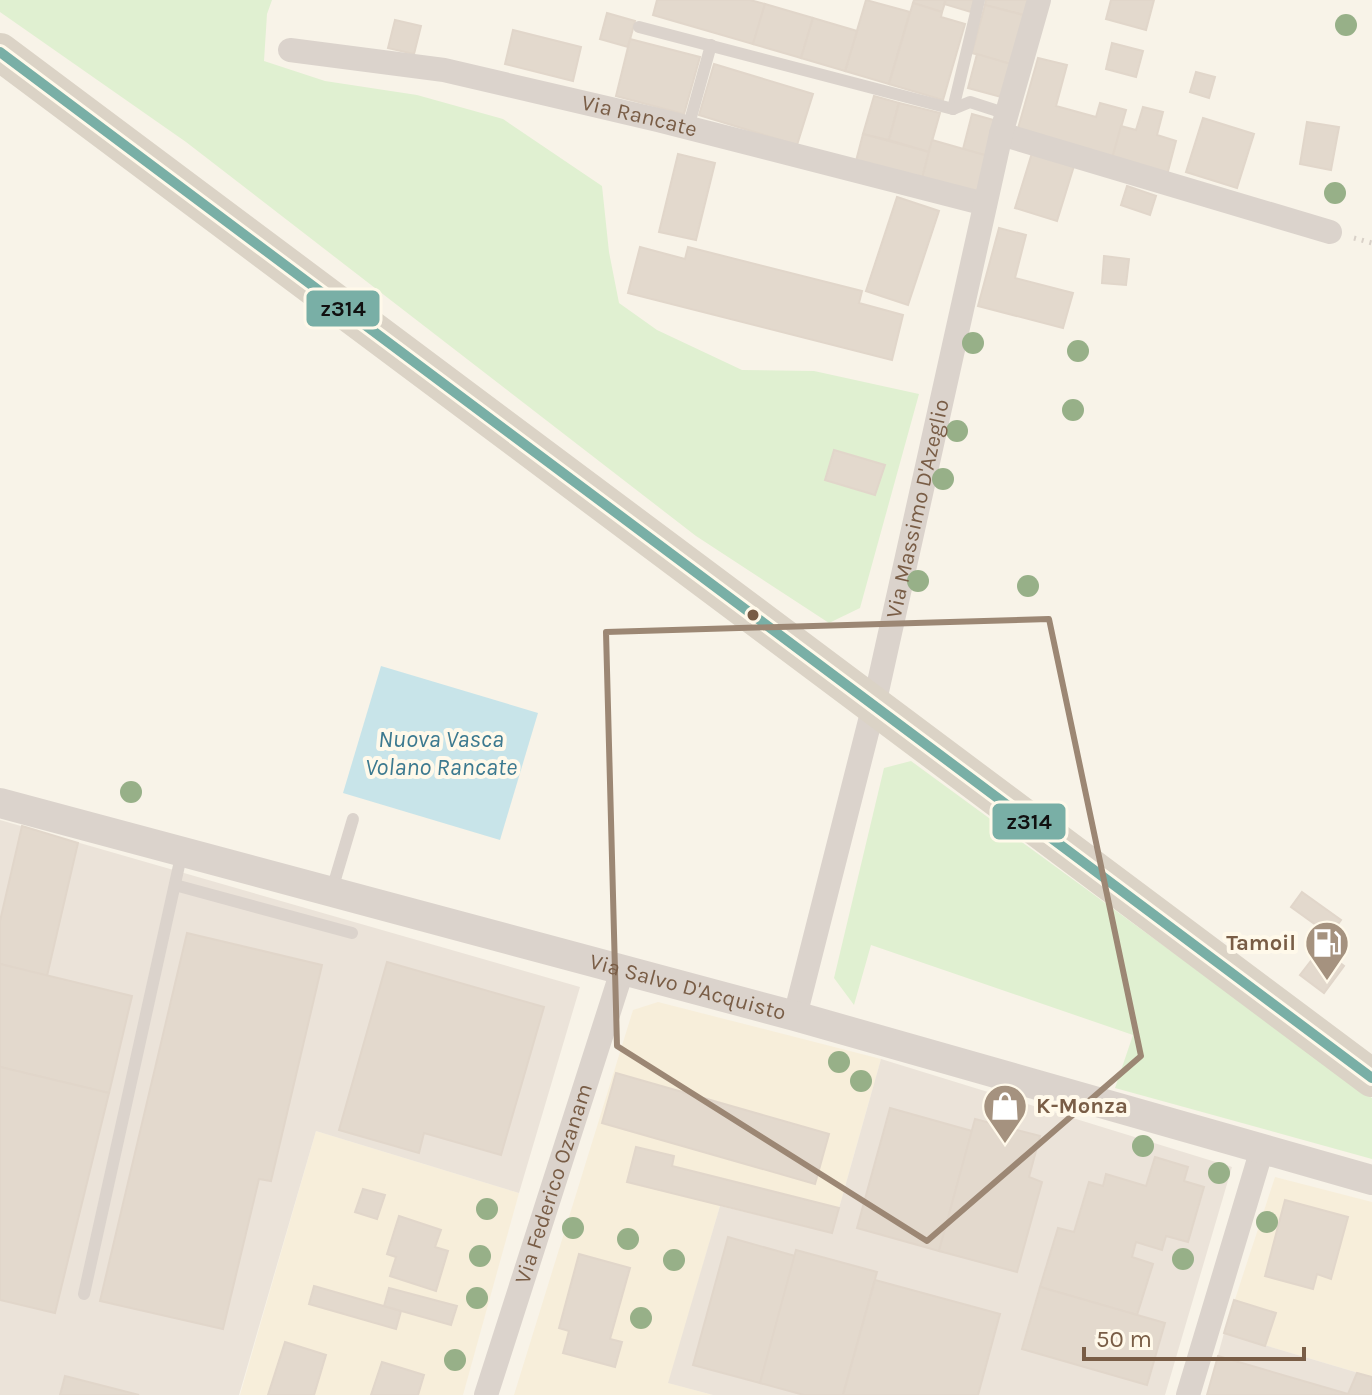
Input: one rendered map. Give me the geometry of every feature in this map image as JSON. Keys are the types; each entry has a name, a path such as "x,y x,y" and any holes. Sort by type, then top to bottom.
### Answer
{"main road":[{"path":"0,52 1372,1078"}],"street":[{"name":"Via Massimo D'Azeglio","path":"795,1016 874,705 1004,124 1039,0"},
{"name":"Via Rancate","path":"290,50 444,70 985,204"},
{"path":"1004,124 1330,232"},
{"name":"Via Salvo D'Acquisto","path":"0,803 795,1016 1372,1180"},
{"name":"Via Federico Ozanam","path":"486,1395 622,971"},
{"path":"1188,1395 1262,1149"}],"lane":[{"path":"953,109 979,0"},
{"path":"639,27 953,109 970,102 1004,124"},
{"path":"688,128 711,45"},
{"path":"331,893 353,819"},
{"path":"84,1294 182,852"},
{"path":"175,885 352,933"}],"highlighted area":[{"path":"1049,619 1141,1056 927,1241 617,1046 606,632"}],"shaded area":[{"path":"0,820 580,987 519,1193 316,1131 239,1395 0,1395"},
{"path":"658,1002 881,1059 832,1233 720,1206 669,1383 713,1395 514,1395 633,1010"},
{"path":"881,1059 1232,1167 1165,1395 713,1395 668,1383 720,1206 832,1233"},
{"path":"316,1131 519,1193 463,1395 240,1395"},
{"path":"1275,1177 1372,1202 1372,1377 1224,1333"},
{"path":"1224,1333 1372,1377 1372,1395 1207,1395"}],"green space":[{"path":"0,0 272,0 267,14 264,61 325,81 417,95 503,119 602,186 609,252 619,303 657,330 742,370 814,371 919,394 860,608 829,623 696,536 186,142 0,12"},
{"path":"911,761 1372,1098 1372,1159 1115,1088 1133,1035 871,945 854,1005 834,978 884,768"}],"water":[{"name":"Nuova Vasca Volano Rancate","path":"381,666 538,713 500,840 343,793"}],"building":[{"path":"657,0 750,0 765,4 753,44 653,15"},
{"path":"866,0 910,12 889,84 845,71"},
{"path":"914,0 946,0 942,12 913,3"},
{"path":"946,0 974,0 971,12 944,4"},
{"path":"986,0 1031,0 1027,16 985,5"},
{"path":"1111,0 1154,0 1146,30 1106,19"},
{"path":"913,3 942,12 941,17 965,24 943,100 889,84"},
{"path":"765,4 813,18 801,58 753,44"},
{"path":"985,5 1027,16 1014,65 972,53"},
{"path":"607,13 635,21 628,47 600,39"},
{"path":"813,18 857,31 845,71 801,58"},
{"path":"395,20 421,26 414,54 388,48"},
{"path":"513,30 581,47 573,81 505,64"},
{"path":"630,39 700,57 684,114 616,96"},
{"path":"1112,43 1143,51 1136,77 1106,69"},
{"path":"977,54 1014,65 1005,98 968,88"},
{"path":"1038,58 1067,65 1056,106 1096,117 1100,103 1126,110 1112,159 1017,132"},
{"path":"714,64 813,94 797,145 699,115"},
{"path":"1196,72 1215,77 1209,98 1190,92"},
{"path":"874,96 899,103 889,140 863,134"},
{"path":"899,103 940,113 929,152 889,140"},
{"path":"1143,107 1163,112 1157,135 1176,141 1167,175 1112,159 1121,126 1136,130"},
{"path":"972,114 997,121 988,156 963,149"},
{"path":"1203,118 1254,134 1237,188 1186,172"},
{"path":"1307,122 1339,127 1331,170 1300,164"},
{"path":"863,134 929,152 922,179 856,161"},
{"path":"932,140 988,156 978,194 922,179"},
{"path":"1032,153 1074,166 1057,221 1015,208"},
{"path":"678,154 715,163 696,240 659,232"},
{"path":"1127,186 1156,196 1150,215 1121,205"},
{"path":"897,197 939,211 908,305 866,291"},
{"path":"999,228 1026,235 1015,278 1073,293 1063,328 978,306"},
{"path":"640,247 685,259 688,247 862,291 859,303 903,315 892,360 628,293"},
{"path":"1104,256 1129,259 1126,285 1102,283"},
{"path":"834,450 885,465 875,495 825,480"},
{"path":"22,826 78,843 47,976 0,964 0,921"},
{"path":"1302,892 1341,920 1330,935 1291,907"},
{"path":"187,933 322,965 271,1181 259,1179 223,1329 100,1301"},
{"path":"1321,948 1344,966 1324,993 1300,975"},
{"path":"387,962 544,1007 501,1155 424,1133 419,1153 339,1130"},
{"path":"0,964 132,996 109,1093 0,1067"},
{"path":"0,1067 109,1093 55,1313 0,1300"},
{"path":"616,1073 829,1134 815,1184 602,1123"},
{"path":"890,1108 972,1131 939,1251 857,1228"},
{"path":"975,1119 1040,1136 1029,1177 1042,1182 1017,1272 939,1251"},
{"path":"636,1147 674,1156 672,1166 839,1208 832,1233 627,1182"},
{"path":"1155,1157 1188,1167 1184,1181 1204,1187 1188,1242 1166,1236 1162,1250 1136,1242 1132,1257 1153,1264 1137,1315 1040,1287 1058,1228 1074,1232 1089,1182 1103,1186 1106,1174 1146,1186"},
{"path":"363,1189 385,1195 377,1219 355,1212"},
{"path":"1285,1200 1348,1217 1331,1279 1317,1274 1313,1289 1265,1276"},
{"path":"399,1216 441,1230 435,1247 448,1251 436,1291 390,1276 396,1257 387,1254"},
{"path":"728,1237 795,1256 760,1383 693,1365"},
{"path":"796,1250 877,1272 843,1395 804,1395 760,1383"},
{"path":"579,1254 630,1268 610,1339 622,1342 615,1367 563,1353 569,1331 559,1328"},
{"path":"875,1280 1000,1314 978,1395 843,1395"},
{"path":"314,1286 401,1311 396,1329 309,1304"},
{"path":"1040,1287 1165,1323 1147,1385 1022,1349"},
{"path":"389,1288 457,1306 451,1325 384,1306"},
{"path":"1234,1300 1276,1313 1265,1346 1224,1333"},
{"path":"285,1342 326,1355 314,1395 268,1395"},
{"path":"1218,1356 1348,1394 1357,1373 1372,1377 1372,1395 1207,1395"},
{"path":"382,1362 424,1375 418,1395 371,1395"},
{"path":"65,1376 139,1395 60,1395"}],"transit line":[{"name":"z314","path":"0,52 1372,1078"}],"place":[{"name":"Tamoil","path":"1327,982"},
{"name":"K-Monza","path":"1005,1145"}]}
